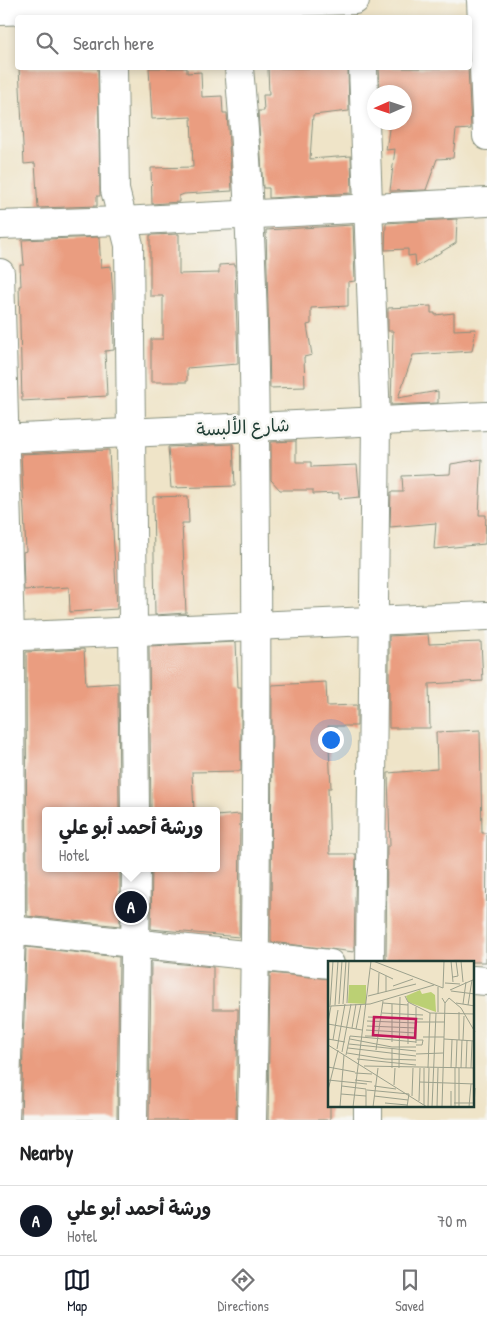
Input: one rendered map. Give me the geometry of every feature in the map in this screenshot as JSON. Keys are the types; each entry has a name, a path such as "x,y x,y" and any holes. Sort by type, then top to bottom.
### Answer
{"street":[{"path":"0,11 81,4 112,12 193,2 234,11 310,1 355,0"},
{"path":"360,0 361,15"},
{"path":"481,0 487,136"},
{"path":"113,70 115,190 129,245 135,807"},
{"path":"239,70 246,141 256,426 256,957 252,1120"},
{"path":"363,70 370,207 376,421 370,961"},
{"path":"0,225 122,221 487,202"},
{"path":"0,273 5,637 5,1120"},
{"name":"شارع الألبسة","path":"2,439 487,416"},
{"path":"5,637 487,616"},
{"path":"133,1120 136,872"},
{"path":"5,930 328,964"},
{"path":"474,980 487,981"}],"building":[{"path":"19,70 98,70 100,196 97,196 97,206 38,208 35,163 24,164"},
{"path":"149,70 187,70 187,73 201,72 202,97 222,96 223,113 227,113 232,191 184,194 179,196 179,202 152,204 151,168 193,167 191,117 152,119"},
{"path":"268,70 348,70 349,111 313,115 310,159 351,156 352,193 269,198 269,188 263,188 258,111 264,111 263,95 269,95"},
{"path":"379,70 468,70 471,129 456,130 453,158 437,159 426,190 390,191 395,149 386,150 389,130 412,130 412,85 380,85"},
{"path":"457,219 456,243 416,267 415,255 408,256 408,249 385,250 386,223"},
{"path":"353,225 355,281 348,282 348,306 311,308 311,324 307,325 312,355 304,357 305,387 270,388 266,230"},
{"path":"179,234 179,274 219,273 219,265 235,264 238,364 187,368 187,382 151,382 151,339 163,339 163,296 150,296 150,235"},
{"path":"99,237 101,267 111,266 113,296 114,350 105,351 107,396 22,401 19,286 21,286 20,265 24,265 22,240"},
{"path":"431,306 431,313 435,313 435,315 454,313 454,330 476,329 472,351 413,355 398,398 438,391 438,403 391,405 393,331 388,331 388,308"},
{"path":"296,441 296,462 311,462 311,467 357,465 360,497 339,499 339,493 313,494 313,490 280,490 271,480 271,442"},
{"path":"233,444 235,486 171,488 168,447"},
{"path":"109,450 117,609 70,612 69,587 24,590 23,552 26,551 21,454"},
{"path":"482,459 479,515 486,515 485,544 434,549 436,523 390,527 391,492 403,492 402,476 450,474 451,464"},
{"path":"188,496 189,523 182,523 186,613 155,615 153,497"},
{"path":"428,634 429,644 481,642 483,681 429,684 430,728 389,728 389,636"},
{"path":"236,642 238,687 241,687 241,771 192,772 194,807 151,807 149,646"},
{"path":"84,649 86,685 118,683 119,807 42,807 42,872 120,872 120,926 27,916 26,652"},
{"path":"326,682 327,706 357,705 357,726 328,726 331,788 328,788 330,854 356,854 354,952 271,942 272,685"},
{"path":"480,730 482,833 487,833 486,962 386,961 387,846 390,846 388,773 437,769 436,732"},
{"path":"240,814 239,937 151,929 152,872 220,872 220,816"},
{"path":"26,947 119,957 117,1120 21,1120"},
{"path":"151,961 213,967 213,1009 238,1009 236,1120 149,1120"},
{"path":"270,973 328,979 328,1108 330,1108 330,1120 268,1120"}],"place":[{"name":"ورشة أحمد أبو علي","path":"131,907"}]}
